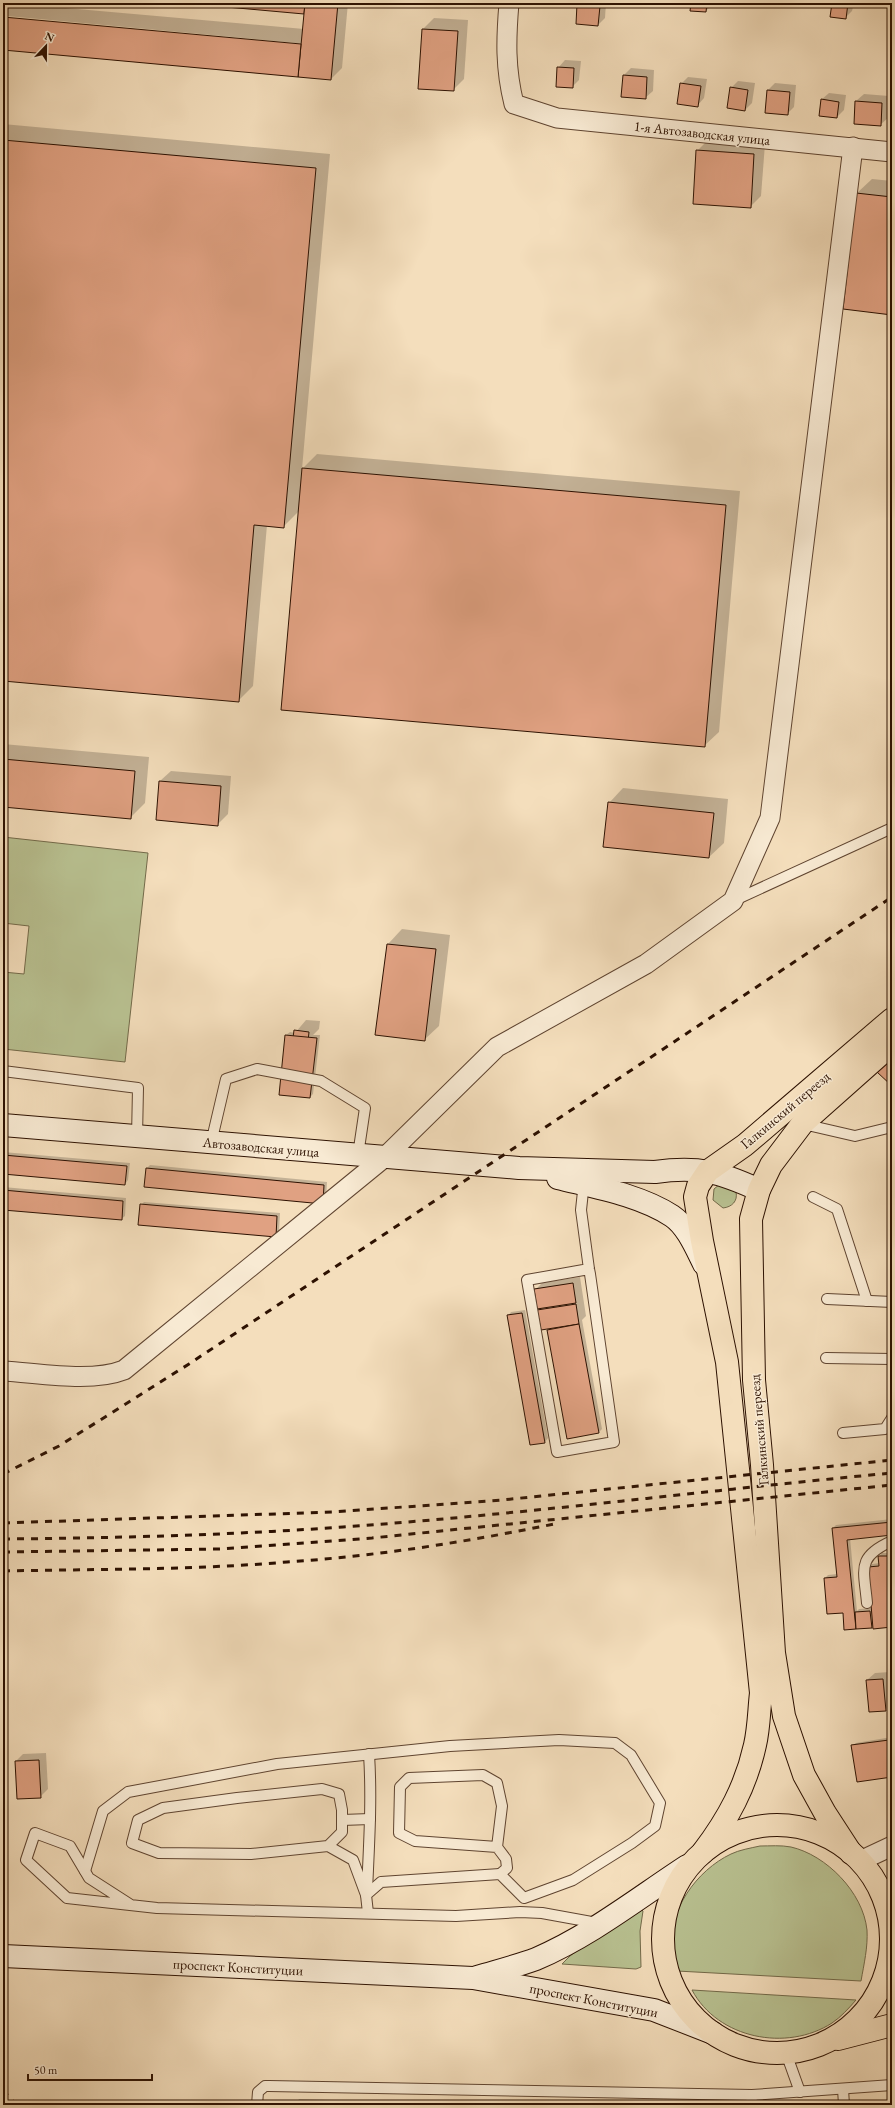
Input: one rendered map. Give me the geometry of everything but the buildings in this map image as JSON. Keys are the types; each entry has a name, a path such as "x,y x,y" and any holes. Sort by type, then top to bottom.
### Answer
{"main road":[{"name":"Галкинский переезд","path":"819,2044 786,2052 761,2052 744,2048 713,2033 696,2018 682,2001 671,1981 665,1960 663,1938 665,1916 672,1894 695,1859 725,1824 748,1771 755,1744 762,1692 727,1362 712,1280 702,1241 695,1197 698,1186 708,1171 745,1145 892,1019"},
{"name":"Галкинский переезд","path":"860,1863 825,1813 804,1775 784,1716 774,1653 762,1465 754,1380 751,1219 759,1190 771,1165 802,1124 892,1044"},
{"path":"695,1859 722,1839 743,1830 766,1826 789,1826 812,1831 833,1840 892,1893"},
{"path":"819,2044 836,2036 864,2012 875,1997 889,1962 891,1944 890,1925 879,1889 860,1863"},
{"path":"819,2044 892,2025"}],"street":[{"name":"1-я Автозаводская улица","path":"509,3 506,36 507,77 514,104 557,118 892,152"},
{"path":"3,1371 94,1377 124,1370 385,1157 497,1047 646,964 733,901 770,818 853,147"},
{"name":"Автозаводская улица","path":"3,1125 520,1168 587,1177"},
{"path":"677,1169 745,1145"},
{"path":"587,1177 677,1169 708,1171 729,1176 759,1190"},
{"path":"587,1177 672,1216 692,1239 712,1280"},
{"path":"860,1863 892,1846"},
{"name":"проспект Конституции","path":"473,1978 535,1959 556,1949 599,1924 695,1859"},
{"name":"проспект Конституции","path":"3,1956 473,1978 654,2010 713,2033"}],"lane":[{"path":"733,901 892,828"},
{"path":"211,1143 226,1079 257,1069 321,1081 365,1108 358,1154"},
{"path":"3,1071 138,1088 137,1137"},
{"path":"802,1124 855,1136 892,1127"},
{"path":"587,1177 581,1210 614,1442 557,1452 527,1280 589,1269"},
{"path":"813,1197 837,1209 867,1301"},
{"path":"827,1299 892,1302"},
{"path":"826,1358 892,1358"},
{"path":"843,1433 885,1429 892,1418"},
{"path":"867,1603 863,1566 870,1553 892,1541"},
{"path":"85,1871 103,1811 128,1792 277,1764 450,1746 559,1740 615,1743 631,1755 660,1803 655,1826 632,1843 573,1880 524,1898 500,1874"},
{"path":"368,1913 366,1895 370,1819 369,1754"},
{"path":"366,1895 381,1882 500,1874 507,1868 506,1859 497,1846 502,1806 497,1783 482,1775 409,1778 400,1787 399,1833 415,1841 497,1846"},
{"path":"328,1846 342,1832 342,1820 339,1794 322,1789 163,1808 138,1820 132,1843 159,1852 167,1853 251,1854 328,1846 353,1860 366,1895"},
{"path":"342,1820 370,1819"},
{"path":"131,1905 89,1878 70,1846 35,1833 26,1860 67,1898 157,1908 456,1916 520,1912 542,1914 599,1924"},
{"path":"786,2052 800,2092"},
{"path":"257,2105 258,2092 261,2088 269,2086 751,2100 800,2092 892,2085"},
{"path":"843,2089 844,2105"}],"green space":[{"path":"3,837 148,853 125,1062 3,1049 3,972 24,974 29,926 3,923"},
{"path":"720,1184 736,1192 734,1203 723,1208 713,1200 714,1189"},
{"path":"760,1846 787,1846 804,1851 829,1867 841,1877 850,1889 864,1916 867,1930 866,1949 861,1981 677,1971 673,1958 672,1935 674,1921 687,1893 696,1881 718,1861 745,1849"},
{"path":"638,1906 643,1911 640,1931 641,1967 636,1969 562,1964 570,1956"},
{"path":"692,1990 856,2000 835,2021 814,2032 795,2037 775,2038 755,2036 736,2030 719,2020 704,2007"}],"railway":[{"path":"3,1474 59,1446 189,1364 892,897"},
{"path":"3,1523 333,1512 502,1500 892,1460"},
{"path":"3,1539 173,1536 412,1522 892,1473"},
{"path":"3,1552 221,1549 372,1538 892,1485"},
{"path":"3,1571 181,1568 252,1565 354,1556 421,1548 554,1524"},
{"path":"3,2090 16,2105"}]}
